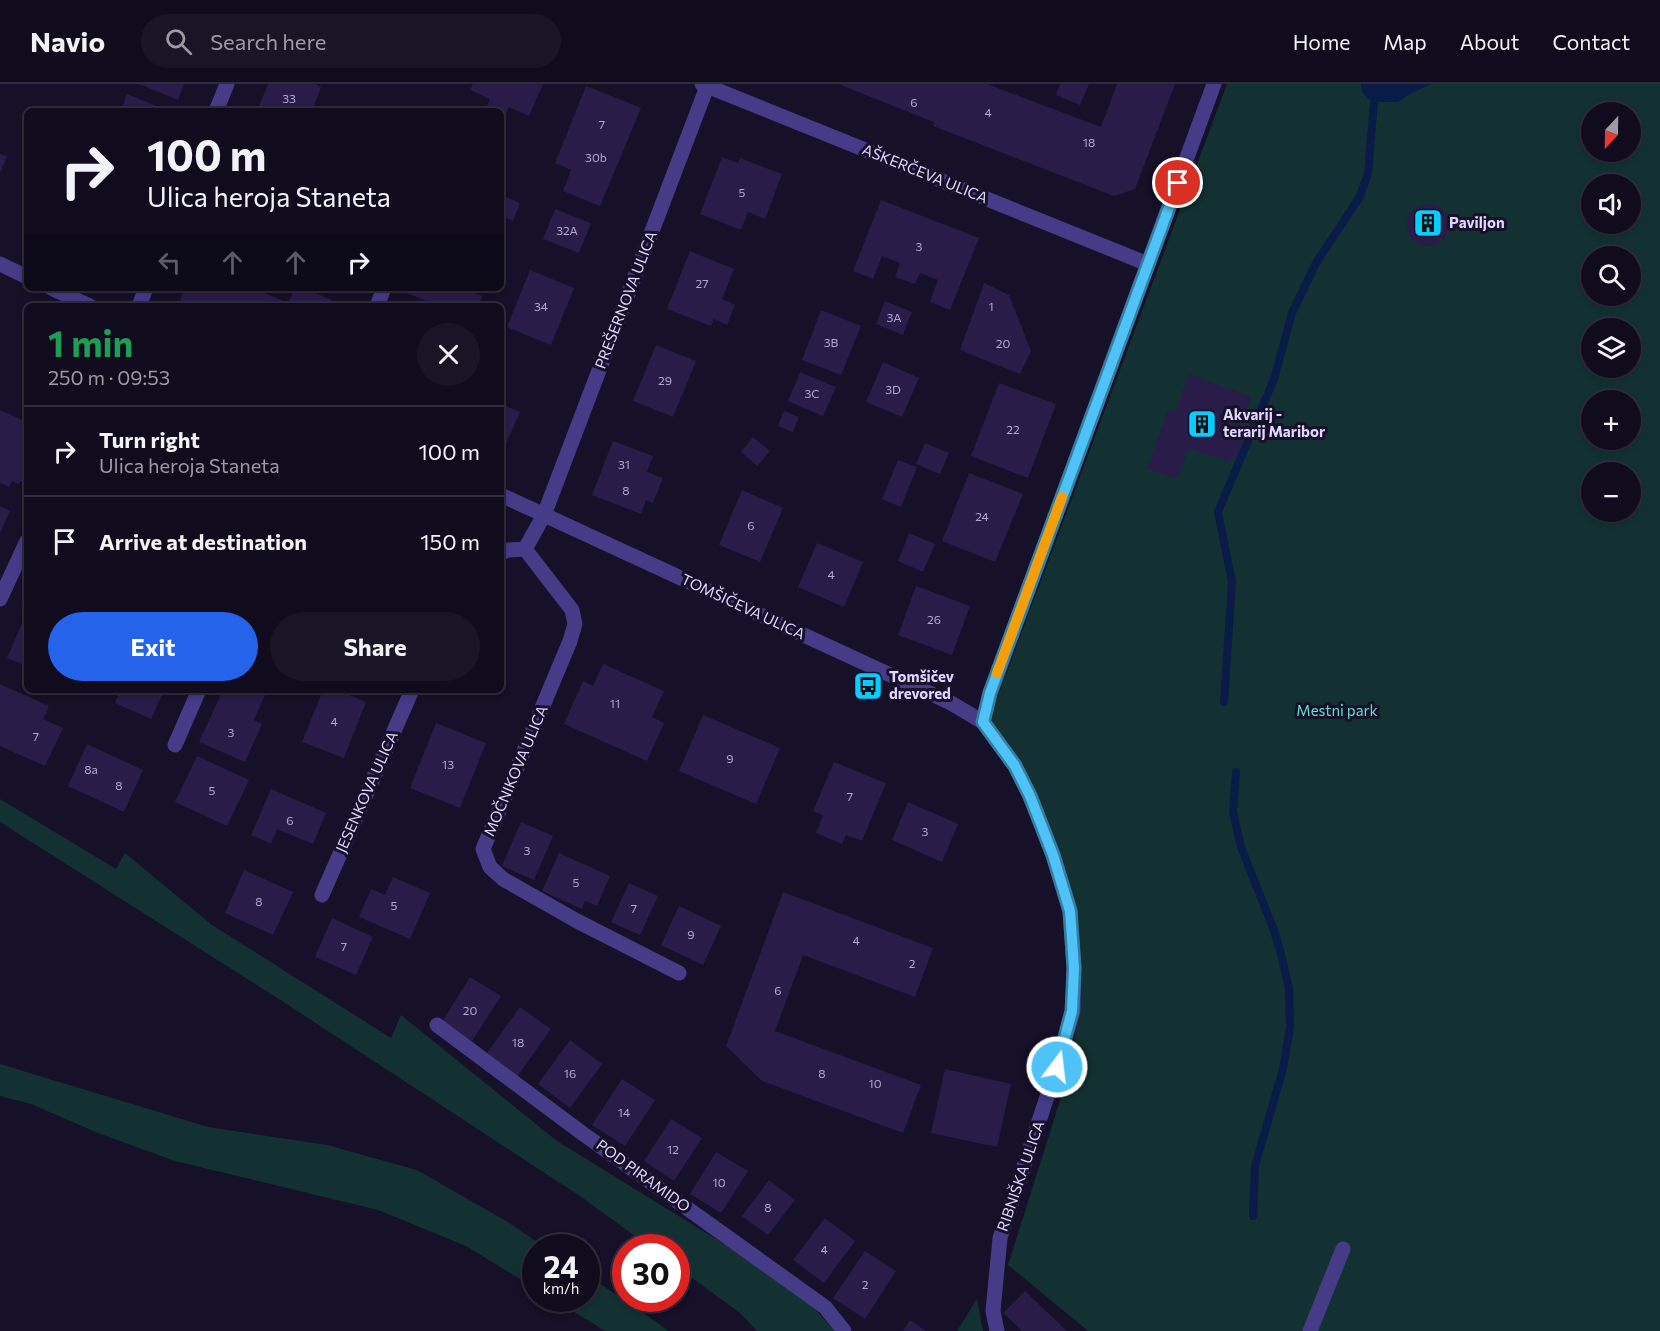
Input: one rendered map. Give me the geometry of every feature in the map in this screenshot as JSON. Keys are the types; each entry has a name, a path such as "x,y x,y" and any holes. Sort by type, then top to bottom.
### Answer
{"street":[{"path":"217,108 227,84"},
{"path":"983,722 990,693 1214,84"},
{"name":"AŠKERČEVA ULICA","path":"706,85 1148,264"},
{"name":"PREŠERNOVA ULICA","path":"544,515 706,85"},
{"path":"0,264 24,276"},
{"path":"58,291 84,303"},
{"name":"TOMŠIČEVA ULICA","path":"504,496 951,703 983,722"},
{"path":"504,552 525,549 544,515"},
{"path":"0,598 24,547"},
{"name":"MOČNIKOVA ULICA","path":"525,549 572,610 575,624 570,641 483,849 490,867 503,879 679,973"},
{"path":"175,745 198,693"},
{"name":"JESENKOVA ULICA","path":"322,895 411,693"},
{"name":"RIBNIŠKA ULICA","path":"983,722 1015,766 1053,855 1070,911 1074,968 1072,1011 1060,1056 999,1238 993,1311 997,1331"},
{"name":"POD PIRAMIDO","path":"437,1025 582,1133 825,1307 844,1331"},
{"path":"1310,1331 1343,1249"}],"green space":[{"name":"Mestni park","path":"1227,84 1660,84 1660,1331 1088,1331 1008,1265 1070,1069 1081,995 1068,926 1048,858 1011,771 987,725"},
{"path":"0,799 116,869 125,853 212,925 391,1038 401,1015 557,1141 755,1263 811,1304 834,1331 757,1331 740,1313 690,1276 690,1234 632,1234 580,1196 282,1001 0,822"},
{"path":"0,1064 208,1127 327,1145 417,1170 525,1234 522,1234 522,1280 466,1246 378,1210 175,1161 98,1133 31,1104 0,1096"},
{"path":"600,1284 612,1292 612,1312 642,1312 668,1331 605,1331 574,1312 600,1312"},
{"path":"977,1299 983,1331 957,1331"}],"water":[{"path":"1361,84 1431,84 1398,102 1374,102 1367,98 1362,91"}],"building":[{"path":"139,84 184,84 178,100"},
{"path":"268,84 315,84 321,87 313,108 258,108"},
{"path":"473,84 543,84 529,116 509,107 504,119 504,108 486,108 490,99 470,90"},
{"path":"838,84 987,84 1101,127 1117,84 1175,84 1135,189 1114,196 933,126 934,122"},
{"path":"1060,84 1089,84 1080,105 1056,95"},
{"path":"586,86 641,108 600,206 563,191 571,170 555,163"},
{"path":"127,94 162,108 122,108"},
{"path":"0,154 7,156 0,173"},
{"path":"722,157 738,163 740,158 782,174 765,219 748,212 741,230 700,214"},
{"path":"504,196 520,203 513,221 504,217"},
{"path":"881,200 979,238 950,310 930,302 938,280 920,273 915,284 895,277 900,263 882,256 873,279 853,271"},
{"name":"Paviljon","path":"1428,204 1436,205 1443,210 1448,217 1448,233 1443,240 1436,245 1428,246 1420,245 1413,240 1408,233 1407,225 1408,217 1413,210 1420,205"},
{"path":"555,209 591,223 579,253 543,239"},
{"path":"690,251 734,269 722,299 735,305 727,325 714,319 711,326 667,309"},
{"path":"530,270 574,288 551,345 507,327"},
{"path":"984,283 1009,295 1031,351 1020,374 960,350"},
{"path":"184,291 259,291 288,303 188,303 180,300"},
{"path":"294,291 311,291 338,303 288,303"},
{"path":"470,291 482,296 479,303 432,303 404,292"},
{"path":"885,301 912,312 903,335 876,324"},
{"path":"821,310 861,326 841,375 802,360"},
{"path":"656,345 696,361 673,417 633,401"},
{"path":"883,362 919,378 902,417 866,402"},
{"path":"800,372 836,387 823,416 788,401"},
{"name":"Akvarij - terarij Maribor","path":"1189,374 1251,397 1238,435 1244,437 1237,458 1231,456 1229,462 1189,448 1177,479 1147,468 1168,410 1175,413"},
{"path":"999,383 1056,404 1028,478 971,456"},
{"path":"504,405 520,412 504,448"},
{"path":"0,410 24,421 24,483 20,481 19,484 12,481 9,487 0,483"},
{"path":"784,411 799,417 793,432 778,426"},
{"path":"753,437 770,451 757,466 741,452"},
{"path":"613,441 653,456 647,472 663,478 653,503 646,500 641,514 592,495"},
{"path":"925,443 949,453 940,474 916,464"},
{"path":"898,460 917,467 901,507 882,499"},
{"path":"969,473 1023,494 995,562 942,541"},
{"path":"742,490 783,508 760,562 719,545"},
{"path":"0,506 10,511 0,533"},
{"path":"909,533 935,544 923,572 898,561"},
{"path":"817,543 863,562 844,607 798,587"},
{"path":"916,586 970,606 952,655 898,635"},
{"path":"24,618 24,665 7,658"},
{"path":"603,664 664,691 652,717 664,723 647,761 564,724 583,681 593,686"},
{"path":"0,684 49,706 43,719 63,728 45,766 0,746"},
{"path":"119,693 163,693 151,719 115,703"},
{"path":"222,693 265,695 254,720 262,724 245,762 199,742"},
{"path":"322,693 344,693 366,702 344,758 302,742"},
{"path":"703,715 780,748 756,804 679,771"},
{"path":"436,723 486,743 460,808 410,788"},
{"path":"87,744 143,770 124,812 68,786"},
{"path":"197,756 249,780 227,826 175,802"},
{"path":"834,762 886,783 862,841 846,835 842,844 816,833 823,815 813,811"},
{"path":"271,789 326,813 313,844 277,829 271,844 251,835"},
{"path":"908,802 958,824 942,862 892,840"},
{"path":"521,822 553,836 534,880 502,866"},
{"path":"559,853 610,876 597,906 585,901 582,909 542,891"},
{"path":"244,870 293,892 273,935 225,913"},
{"path":"393,877 430,893 410,939 359,917 371,889 385,895"},
{"path":"629,883 658,896 640,935 611,922"},
{"path":"783,892 933,948 915,997 803,955 775,1031 921,1085 903,1133 762,1081 726,1046"},
{"path":"679,906 721,926 703,965 661,945"},
{"path":"332,918 373,937 356,975 315,957"},
{"path":"470,977 501,996 470,1044 440,1025"},
{"path":"520,1007 551,1029 516,1078 485,1056"},
{"path":"570,1040 602,1064 570,1108 538,1084"},
{"path":"945,1069 1011,1084 997,1147 931,1133"},
{"path":"622,1079 655,1100 625,1146 592,1125"},
{"path":"671,1119 702,1138 674,1181 644,1161"},
{"path":"716,1152 748,1171 721,1213 690,1194"},
{"path":"769,1180 795,1200 768,1235 742,1216"},
{"path":"825,1218 855,1241 824,1283 793,1260"},
{"path":"865,1251 896,1271 865,1319 833,1298"},
{"path":"1025,1291 1067,1331 1022,1331 1003,1313"},
{"path":"910,1320 926,1331 903,1331"}],"waterway":[{"path":"1224,702 1232,582 1218,512 1274,379 1292,313 1316,263 1359,198 1368,174 1374,102"},
{"path":"1236,772 1233,812 1241,847 1273,928 1289,989 1290,1027 1283,1069 1255,1166 1253,1216"}],"slow traffic":[{"path":"997,673 1062,497"}],"place":[{"name":"Paviljon","path":"1428,223"},
{"name":"Akvarij - terarij Maribor","path":"1202,424"},
{"name":"Tomšičev drevored","path":"868,686"}],"route":[{"path":"1057,1067 1072,1011 1074,968 1070,911 1053,855 1030,796 1015,766 983,722 990,693 1178,183"}]}
